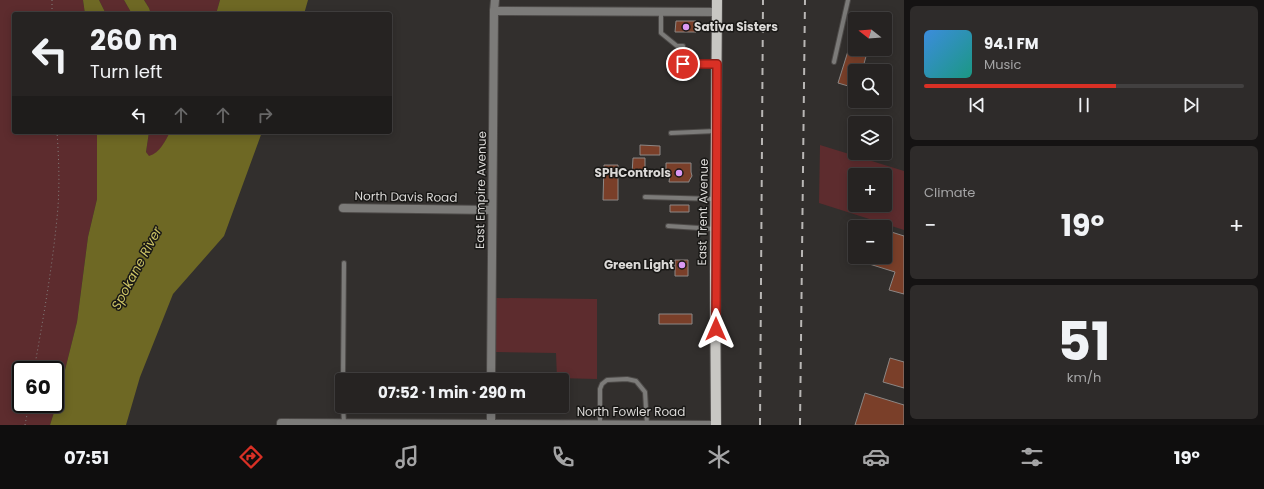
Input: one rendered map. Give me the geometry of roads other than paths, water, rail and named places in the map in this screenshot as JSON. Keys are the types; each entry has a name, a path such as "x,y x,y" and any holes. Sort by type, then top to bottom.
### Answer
{"main road":[{"name":"East Trent Avenue","path":"716,425 717,0"}],"street":[{"name":"East Empire Avenue","path":"491,373 495,0"},
{"path":"494,11 717,12"},
{"name":"North Davis Road","path":"343,208 492,210"},
{"path":"491,413 491,424"},
{"name":"North Fowler Road","path":"281,424 716,425"}],"lane":[{"path":"834,62 848,0"},
{"path":"661,12 661,33 677,46 683,46 683,64 717,64"},
{"path":"671,133 716,131"},
{"path":"645,197 716,199"},
{"path":"668,226 716,229"},
{"path":"343,373 344,263"},
{"path":"600,424 600,389 602,384 607,380 620,379 636,381 645,392 647,424"},
{"path":"343,413 344,423"}],"water":[{"path":"83,0 99,0 105,12 85,12"},
{"path":"124,0 144,0 150,12 131,12"},
{"path":"220,0 308,0 305,12 217,12"},
{"name":"Spokane River","path":"97,134 149,134 146,152 149,156 159,149 169,134 261,134 224,236 173,294 140,377 126,425 50,425 54,413 64,413 64,374 77,322 88,237 97,199"}],"railway":[{"path":"760,425 763,0"},
{"path":"800,425 805,0"}],"place":[{"name":"Sativa Sisters","path":"686,27"},
{"name":"SPHControls","path":"679,173"},
{"name":"Green Light","path":"682,265"}]}
